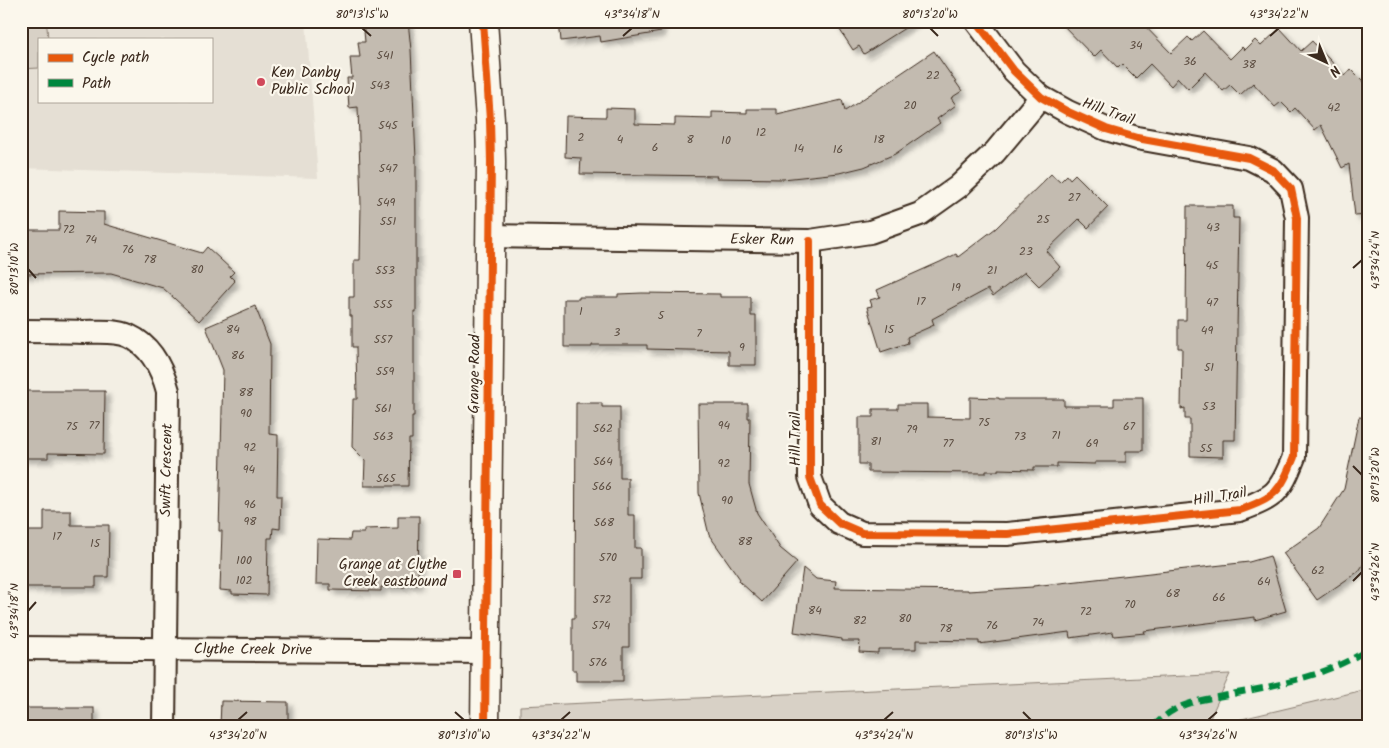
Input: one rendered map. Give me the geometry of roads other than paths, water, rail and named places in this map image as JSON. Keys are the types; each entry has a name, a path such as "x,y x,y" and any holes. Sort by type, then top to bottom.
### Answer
{"street":[{"name":"Grange Road","path":"483,21 490,120 491,236 485,727"},
{"name":"Hill Trail","path":"810,241 810,477 820,505 839,523 862,533 1007,534 1240,510 1263,502 1278,490 1287,475 1294,457 1297,218 1290,189 1273,170 1249,158 1137,138 1106,129 1068,112 1041,97 1014,71 976,21"},
{"name":"Esker Run","path":"491,236 810,241 870,232 920,214 958,187 995,152 1041,97"},
{"name":"Swift Crescent","path":"21,331 110,332 128,335 144,346 164,374 168,391 164,727"},
{"name":"Clythe Creek Drive","path":"21,648 485,652"}],"place":[{"name":"Ken Danby Public School","path":"261,82"},
{"name":"Grange at Clythe Creek eastbound","path":"457,574"}]}
